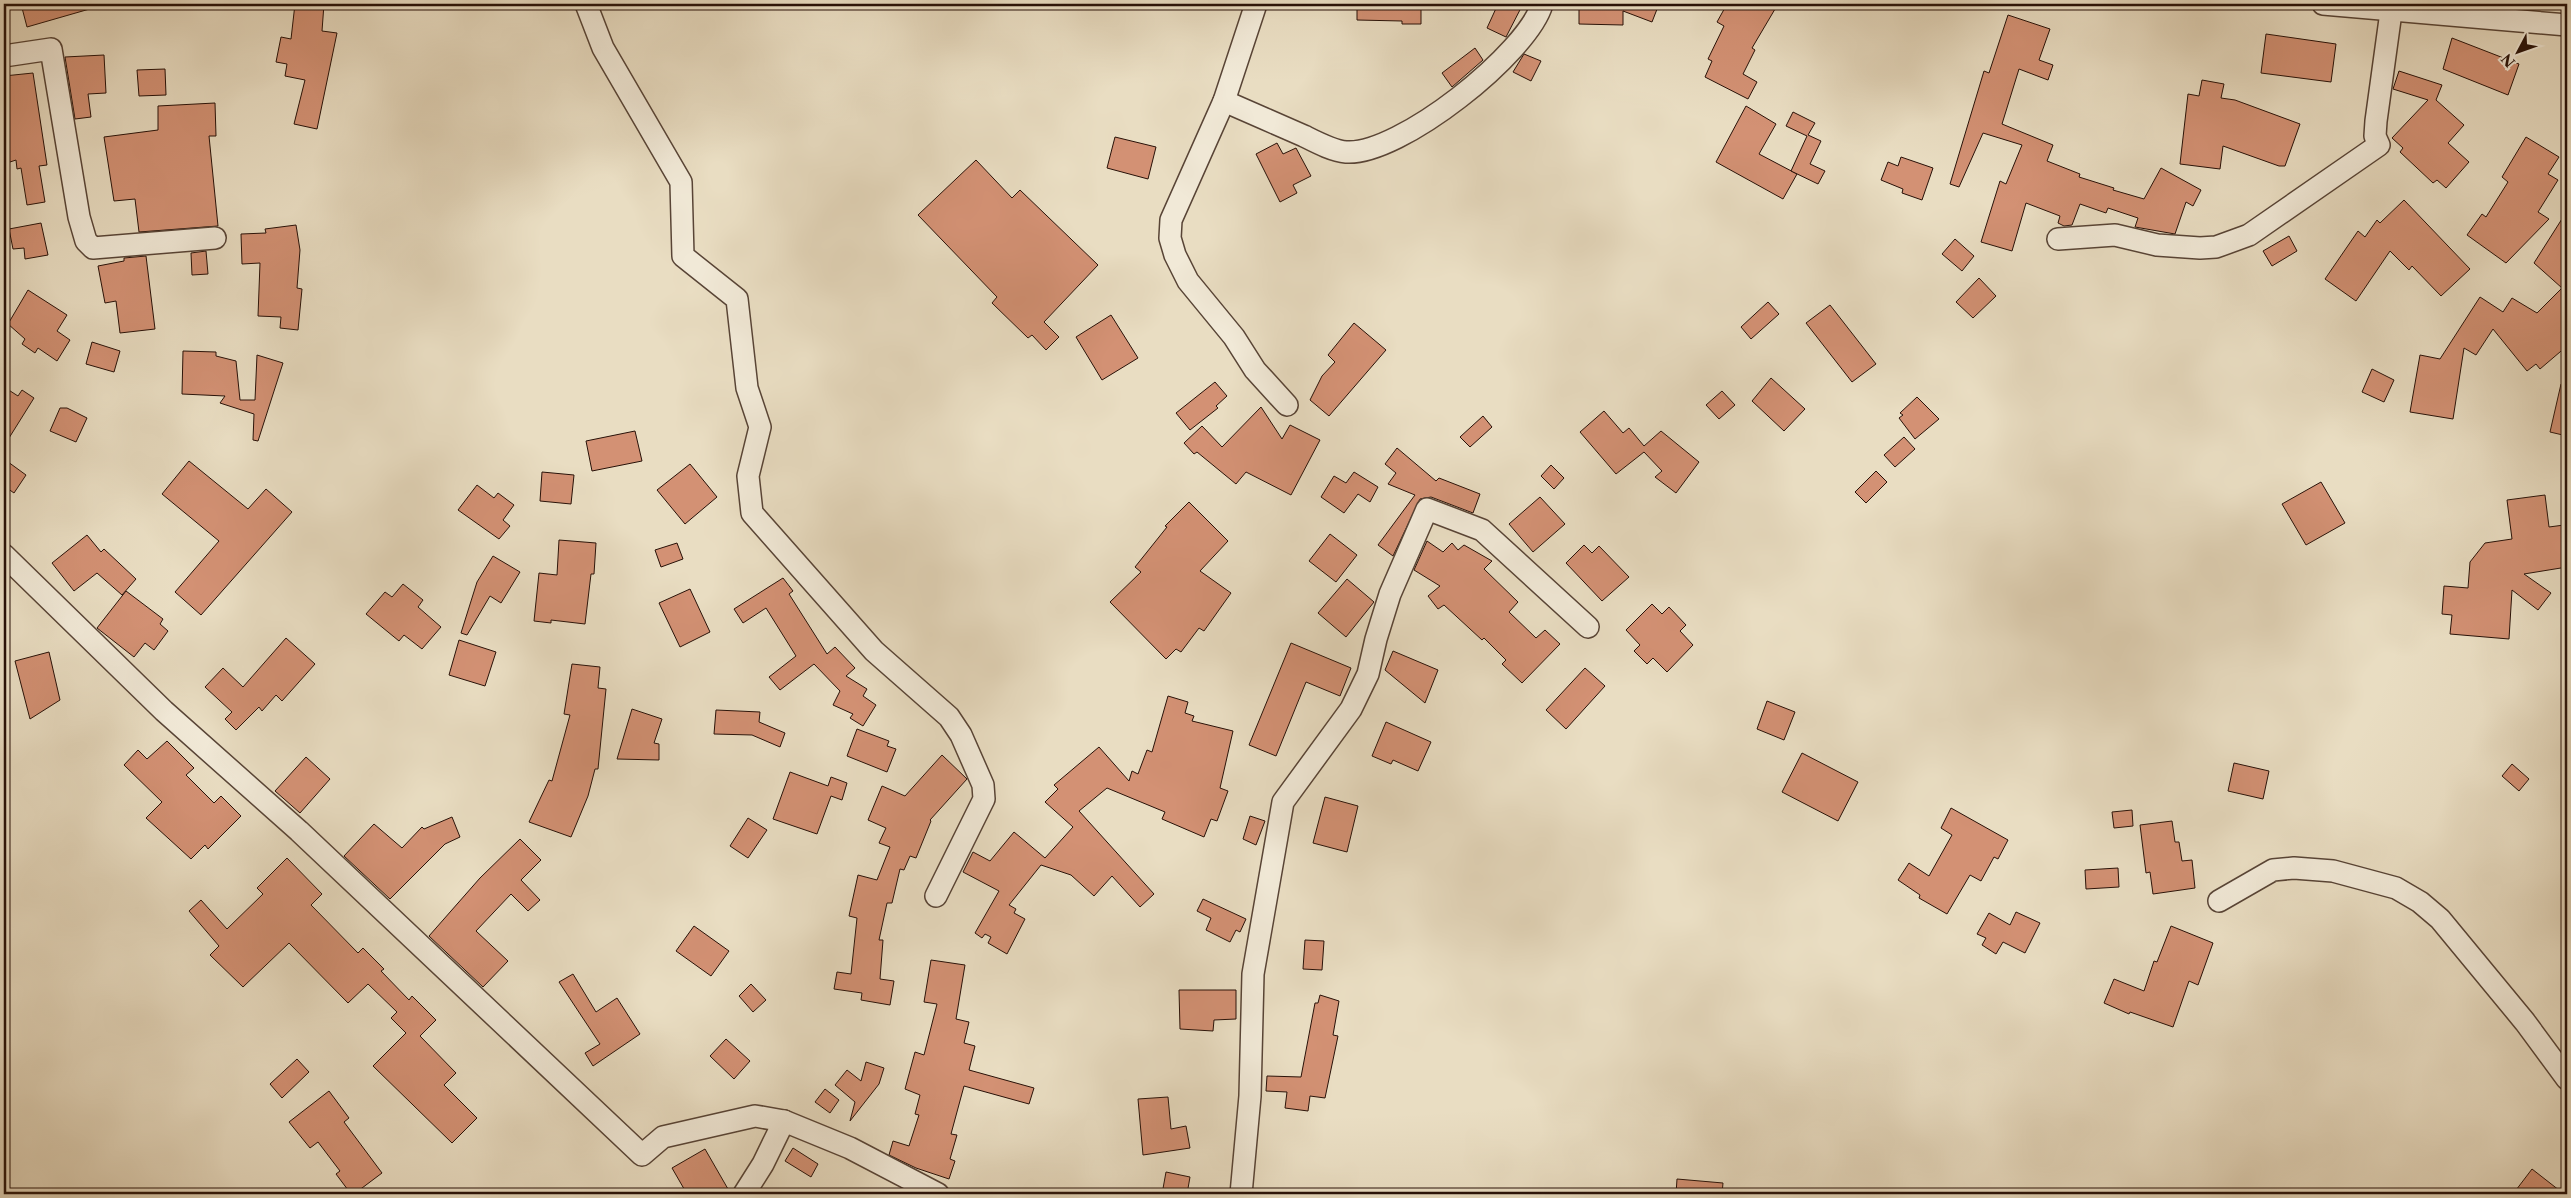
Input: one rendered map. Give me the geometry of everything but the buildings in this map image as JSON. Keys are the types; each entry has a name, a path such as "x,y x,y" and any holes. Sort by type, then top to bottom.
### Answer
{"street":[{"path":"586,4 603,48 681,182 683,256 737,300 747,388 760,427 748,476 752,512 874,651 949,717 961,735 983,785 984,799 936,896"},
{"path":"1256,4 1224,101 1171,220 1170,238 1174,255 1188,281 1234,338 1255,370 1286,405"},
{"path":"1224,101 1318,142 1347,152 1372,147 1395,139 1464,94 1510,54 1540,13 1542,4"},
{"path":"2323,4 2391,12 2567,25"},
{"path":"2058,239 2115,235 2157,245 2200,248 2216,247 2249,235 2379,145 2375,136 2376,121 2391,12"},
{"path":"4,56 51,49 79,217 86,241 93,248 215,238"},
{"path":"1241,1194 1250,1096 1253,974 1283,802 1351,709 1368,674 1376,639 1390,594 1427,509 1482,530 1588,627"},
{"path":"4,555 164,711 306,838 642,1155 663,1137 755,1116 784,1121 850,1148 938,1194"},
{"path":"2218,901 2272,870 2294,868 2333,871 2396,888 2420,902 2440,919 2525,1022 2567,1079"},
{"path":"744,1194 763,1164 784,1121"}]}
